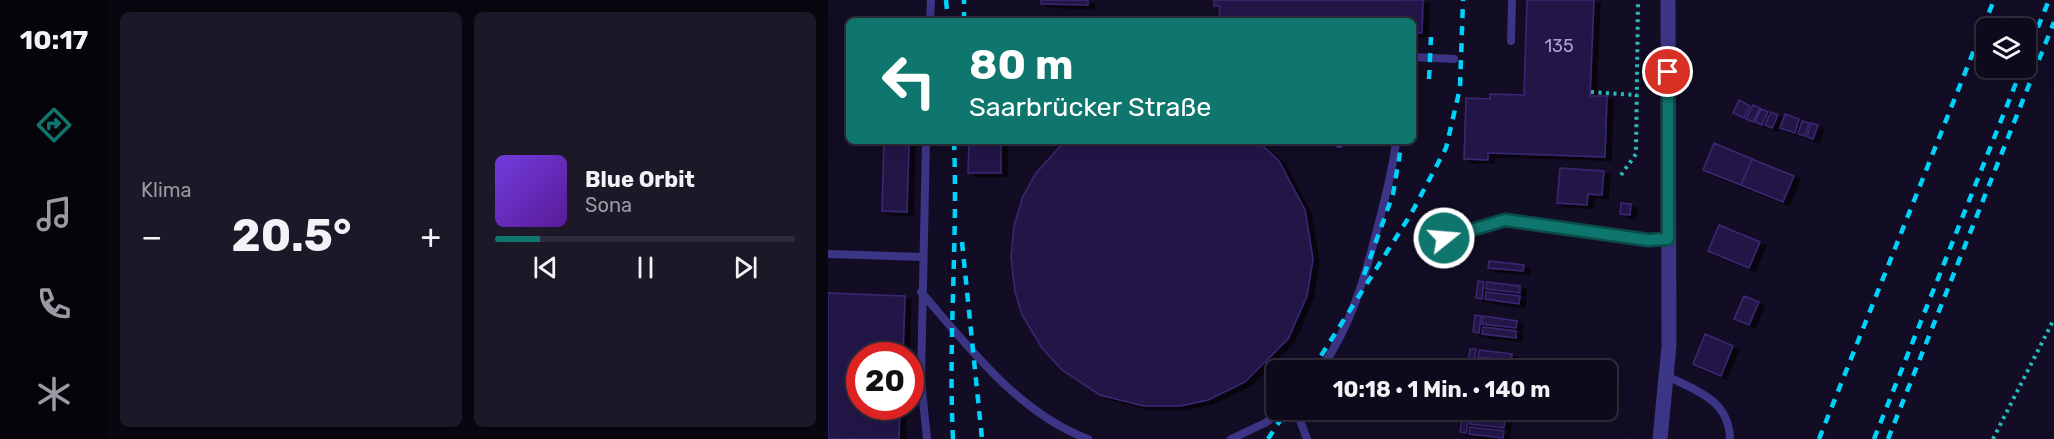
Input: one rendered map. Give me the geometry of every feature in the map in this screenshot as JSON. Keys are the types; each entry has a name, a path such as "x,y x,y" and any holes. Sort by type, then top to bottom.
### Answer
{"street":[{"path":"1660,439 1667,376 1668,0"}],"lane":[{"path":"930,0 930,18"},
{"path":"1511,41 1512,0"},
{"path":"1416,57 1454,58"},
{"path":"926,144 921,292 921,380 927,439"},
{"path":"1326,360 1346,328 1370,264 1394,164 1396,144"},
{"path":"1444,238 1505,220 1648,240 1668,239"},
{"path":"828,254 923,257"},
{"path":"921,292 1018,396 1044,417 1088,439"},
{"path":"1667,376 1720,405 1728,419 1730,439"},
{"path":"1231,439 1269,420"},
{"path":"1300,420 1307,439"}],"path":[{"path":"1621,175 1636,154 1638,0"},
{"path":"1590,92 1637,95"},
{"path":"1993,439 2054,319"}],"building":[{"path":"1041,0 1088,0 1088,5 1041,4"},
{"path":"1214,0 1423,0 1422,33 1416,33 1416,18 1219,18 1220,6 1214,6"},
{"path":"1527,0 1594,0 1590,96 1607,96 1605,157 1488,153 1488,160 1464,159 1466,98 1490,99 1490,94 1524,95"},
{"path":"1739,100 1750,106 1744,118 1733,113"},
{"path":"1753,105 1760,108 1753,122 1746,119"},
{"path":"1761,109 1768,112 1762,125 1755,122"},
{"path":"1771,112 1778,115 1772,128 1765,125"},
{"path":"1785,114 1799,119 1795,133 1780,128"},
{"path":"1802,121 1809,123 1805,136 1798,134"},
{"path":"1811,123 1818,125 1813,139 1807,137"},
{"path":"1714,143 1752,159 1741,185 1703,170"},
{"path":"884,144 909,144 907,212 882,211"},
{"path":"969,144 1001,144 1001,173 968,173"},
{"path":"1062,144 1261,144 1279,161 1305,210 1313,259 1307,296 1288,339 1245,382 1208,400 1180,406 1144,406 1100,395 1062,370 1042,348 1022,315 1015,292 1011,257 1014,226 1023,196 1036,173"},
{"path":"1752,159 1794,176 1783,202 1741,185"},
{"path":"1560,168 1604,171 1602,195 1588,194 1587,205 1557,203"},
{"path":"1621,203 1631,204 1630,215 1620,214"},
{"path":"1719,225 1760,242 1749,268 1708,251"},
{"path":"1489,261 1524,265 1523,271 1488,268"},
{"path":"1478,281 1484,282 1482,299 1476,298"},
{"path":"1487,282 1520,286 1520,293 1486,289"},
{"path":"1486,292 1520,296 1519,304 1485,299"},
{"path":"828,293 905,296 903,342 846,342 846,420 900,420 899,439 828,439"},
{"path":"1744,296 1759,302 1749,325 1734,319"},
{"path":"1475,315 1481,316 1479,333 1473,332"},
{"path":"1483,316 1517,321 1516,328 1482,324"},
{"path":"1483,327 1516,331 1516,338 1482,334"},
{"path":"1705,334 1733,346 1721,376 1693,364"},
{"path":"1470,349 1476,349 1475,360 1469,360"},
{"path":"1479,350 1512,354 1511,360 1478,357"},
{"path":"1462,420 1468,420 1466,433 1460,432"},
{"path":"1470,420 1505,421 1504,428 1470,424"},
{"path":"1470,427 1504,431 1503,438 1469,434"}],"railway":[{"path":"946,0 948,18"},
{"path":"964,0 964,18"},
{"path":"1318,360 1411,214 1446,148 1460,88 1463,0"},
{"path":"1819,439 1994,0"},
{"path":"2036,32 2049,0"},
{"path":"1888,439 2054,22"},
{"path":"1429,79 1431,37"},
{"path":"1874,439 2018,78"},
{"path":"953,439 954,144"},
{"path":"1364,275 1393,194 1401,144"},
{"path":"962,242 982,439"},
{"path":"1268,439 1280,420"}],"route":[{"path":"1444,238 1505,220 1648,240 1668,239 1668,72"}]}
